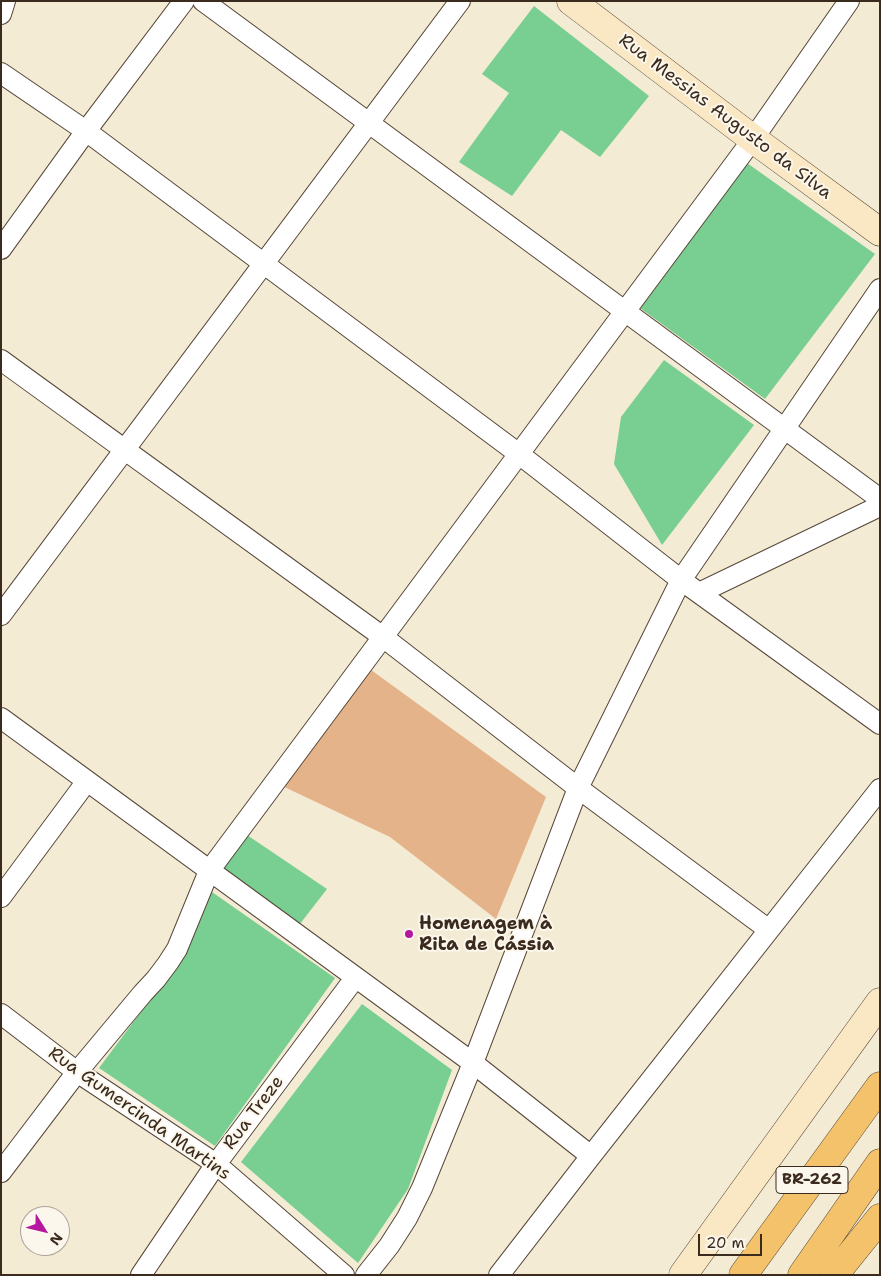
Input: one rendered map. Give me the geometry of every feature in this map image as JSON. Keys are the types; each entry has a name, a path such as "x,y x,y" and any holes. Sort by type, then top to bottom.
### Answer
{"highway":[{"name":"BR-262","path":"743,1275 880,1086"},
{"name":"BR-262","path":"802,1275 880,1163"},
{"path":"834,1275 880,1218"}],"street":[{"path":"1,14 5,1"},
{"path":"1,249 86,131 184,1"},
{"path":"203,1 880,499"},
{"path":"1,615 460,1"},
{"name":"Rua Messias Augusto da Silva","path":"571,1 753,139 880,232"},
{"path":"1,1172 77,1072 156,980 177,949 209,871 753,139 849,1"},
{"path":"1,73 86,131 519,454 699,594 880,724"},
{"path":"366,1275 389,1246 407,1218 422,1188 473,1063 578,788 681,580 880,289"},
{"path":"1,360 382,637 578,788 769,930"},
{"path":"699,594 880,506"},
{"path":"1,718 473,1063 591,1156"},
{"path":"1,897 87,781"},
{"path":"500,1275 591,1156 880,789"},
{"name":"Rua Treze","path":"141,1275 216,1164 355,978"},
{"path":"683,1275 880,1002"},
{"name":"Rua Gumercinda Martins","path":"1,1014 77,1072 216,1164 344,1275"}],"green space":[{"path":"534,6 649,96 600,157 561,130 512,196 459,162 509,93 482,74"},
{"path":"747,163 875,254 765,399 640,308"},
{"path":"664,360 754,425 662,545 614,464 621,417"},
{"path":"244,833 327,889 296,929 213,868"},
{"path":"212,892 335,978 215,1146 99,1068 185,953"},
{"path":"362,1004 452,1070 408,1189 358,1263 241,1162"}],"building":[{"path":"367,667 546,797 496,919 390,837 278,784"}],"place":[{"name":"Homenagem à Rita de Cássia","path":"409,934"}]}
